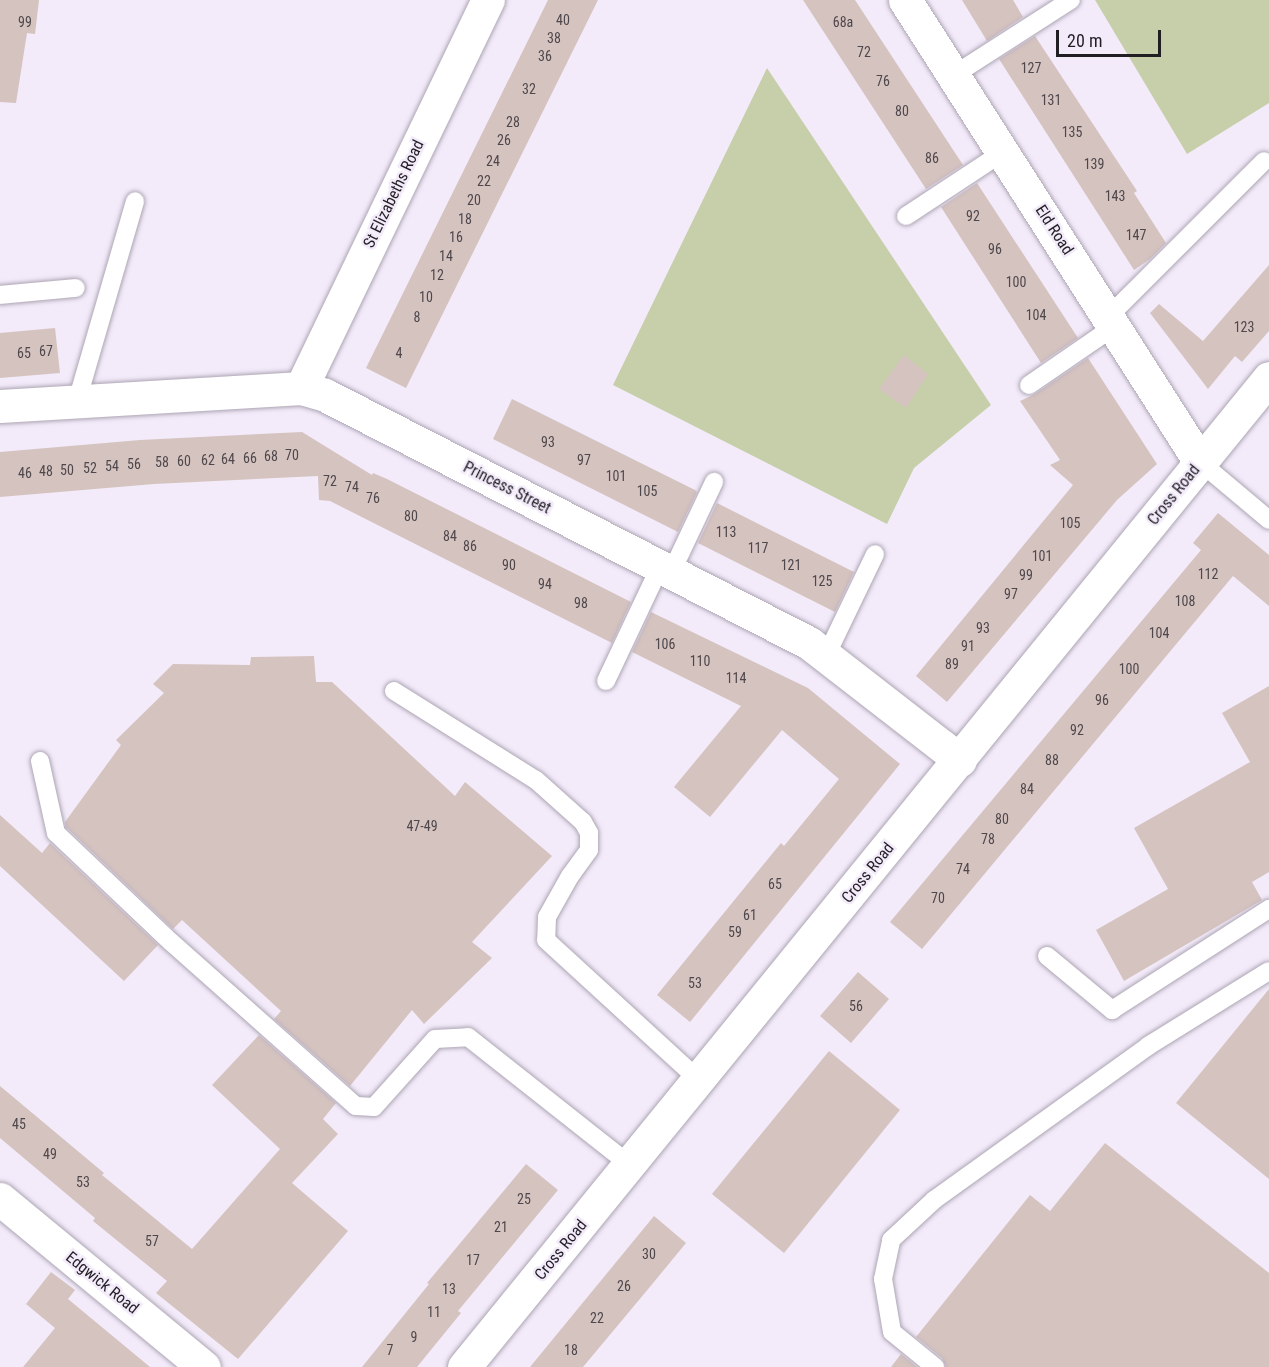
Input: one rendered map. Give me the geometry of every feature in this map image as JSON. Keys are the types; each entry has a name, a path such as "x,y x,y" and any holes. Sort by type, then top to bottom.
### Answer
{"street":[{"name":"St Elizabeths Road","path":"301,388 488,0"},
{"name":"Eld Road","path":"905,0 1200,462"},
{"name":"Cross Road","path":"470,1365 1269,378"},
{"name":"Princess Street","path":"0,406 301,388 325,395 809,643 960,760"},
{"name":"Edgwick Road","path":"0,1199 204,1367"}],"lane":[{"path":"954,75 1071,0"},
{"path":"906,216 1003,152"},
{"path":"1029,385 1112,321 1264,161"},
{"path":"77,401 135,201"},
{"path":"0,295 76,288"},
{"path":"1200,462 1269,520"},
{"path":"606,681 714,482"},
{"path":"826,656 875,554"},
{"path":"394,691 536,780 583,822 589,833 589,850 570,876 547,917 546,940 699,1080"},
{"path":"40,761 56,833 171,942 356,1106 374,1107 435,1039 468,1037 630,1165"},
{"path":"1047,957 1112,1010 1269,909"},
{"path":"935,1367 892,1332 882,1279 891,1240 934,1200 1148,1046 1269,971"}],"green space":[{"path":"1095,0 1269,0 1269,103 1187,154"},
{"path":"767,68 991,405 914,468 887,524 613,385"}],"building":[{"path":"0,0 39,0 35,34 27,33 16,103 0,102"},
{"path":"548,0 598,0 406,388 366,368"},
{"path":"803,0 855,0 963,165 926,189"},
{"path":"962,0 1013,0 1023,17 987,41"},
{"path":"1035,36 1137,191 1134,193 1166,243 1150,259 1134,270 999,59"},
{"path":"977,183 1078,338 1041,363 941,207"},
{"path":"1269,265 1269,331 1242,362 1235,356 1208,389 1150,313 1159,304 1203,341"},
{"path":"55,328 60,373 0,378 0,333"},
{"path":"904,355 928,374 906,408 879,389"},
{"path":"1088,358 1157,464 1117,500 947,702 916,676 1073,485 1050,465 1060,460 1020,401 1035,394"},
{"path":"512,399 695,490 697,492 678,532 493,439"},
{"path":"302,432 372,475 373,473 387,479 631,602 612,643 330,501 319,500 318,476 154,484 0,497 0,452 140,440"},
{"path":"717,503 854,572 835,612 698,543"},
{"path":"1218,513 1269,555 1269,606 1233,576 922,949 890,922 1201,550 1193,543"},
{"path":"651,612 808,688 900,764 690,1022 657,995 781,843 784,846 839,779 782,730 710,817 674,787 741,706 632,652"},
{"path":"314,656 316,682 332,682 455,796 465,782 552,856 472,942 492,958 424,1024 412,1010 350,1086 274,1019 281,1011 182,920 173,929 66,827 65,822 121,745 116,740 164,693 153,684 173,664 250,665 251,657"},
{"path":"1269,686 1269,872 1252,882 1262,900 1124,981 1096,930 1168,889 1134,828 1250,762 1222,713"},
{"path":"0,815 42,853 50,843 158,945 124,981 0,866"},
{"path":"858,972 889,999 851,1043 820,1016"},
{"path":"1269,989 1269,1179 1176,1103"},
{"path":"259,1035 336,1103 323,1119 338,1134 292,1183 348,1231 238,1359 156,1293 167,1281 93,1221 95,1218 0,1138 0,1086 104,1173 102,1175 192,1249 280,1149 212,1085"},
{"path":"829,1051 900,1110 784,1253 712,1194"},
{"path":"1105,1143 1269,1273 1269,1367 946,1367 942,1358 916,1337 1030,1195 1050,1211"},
{"path":"526,1164 558,1190 458,1311 461,1313 417,1367 362,1367 429,1284 427,1283"},
{"path":"654,1216 686,1243 583,1367 530,1367"},
{"path":"51,1272 75,1290 68,1299 150,1367 23,1367 55,1328 26,1304"},
{"path":"901,1354 917,1367 891,1367"}]}
